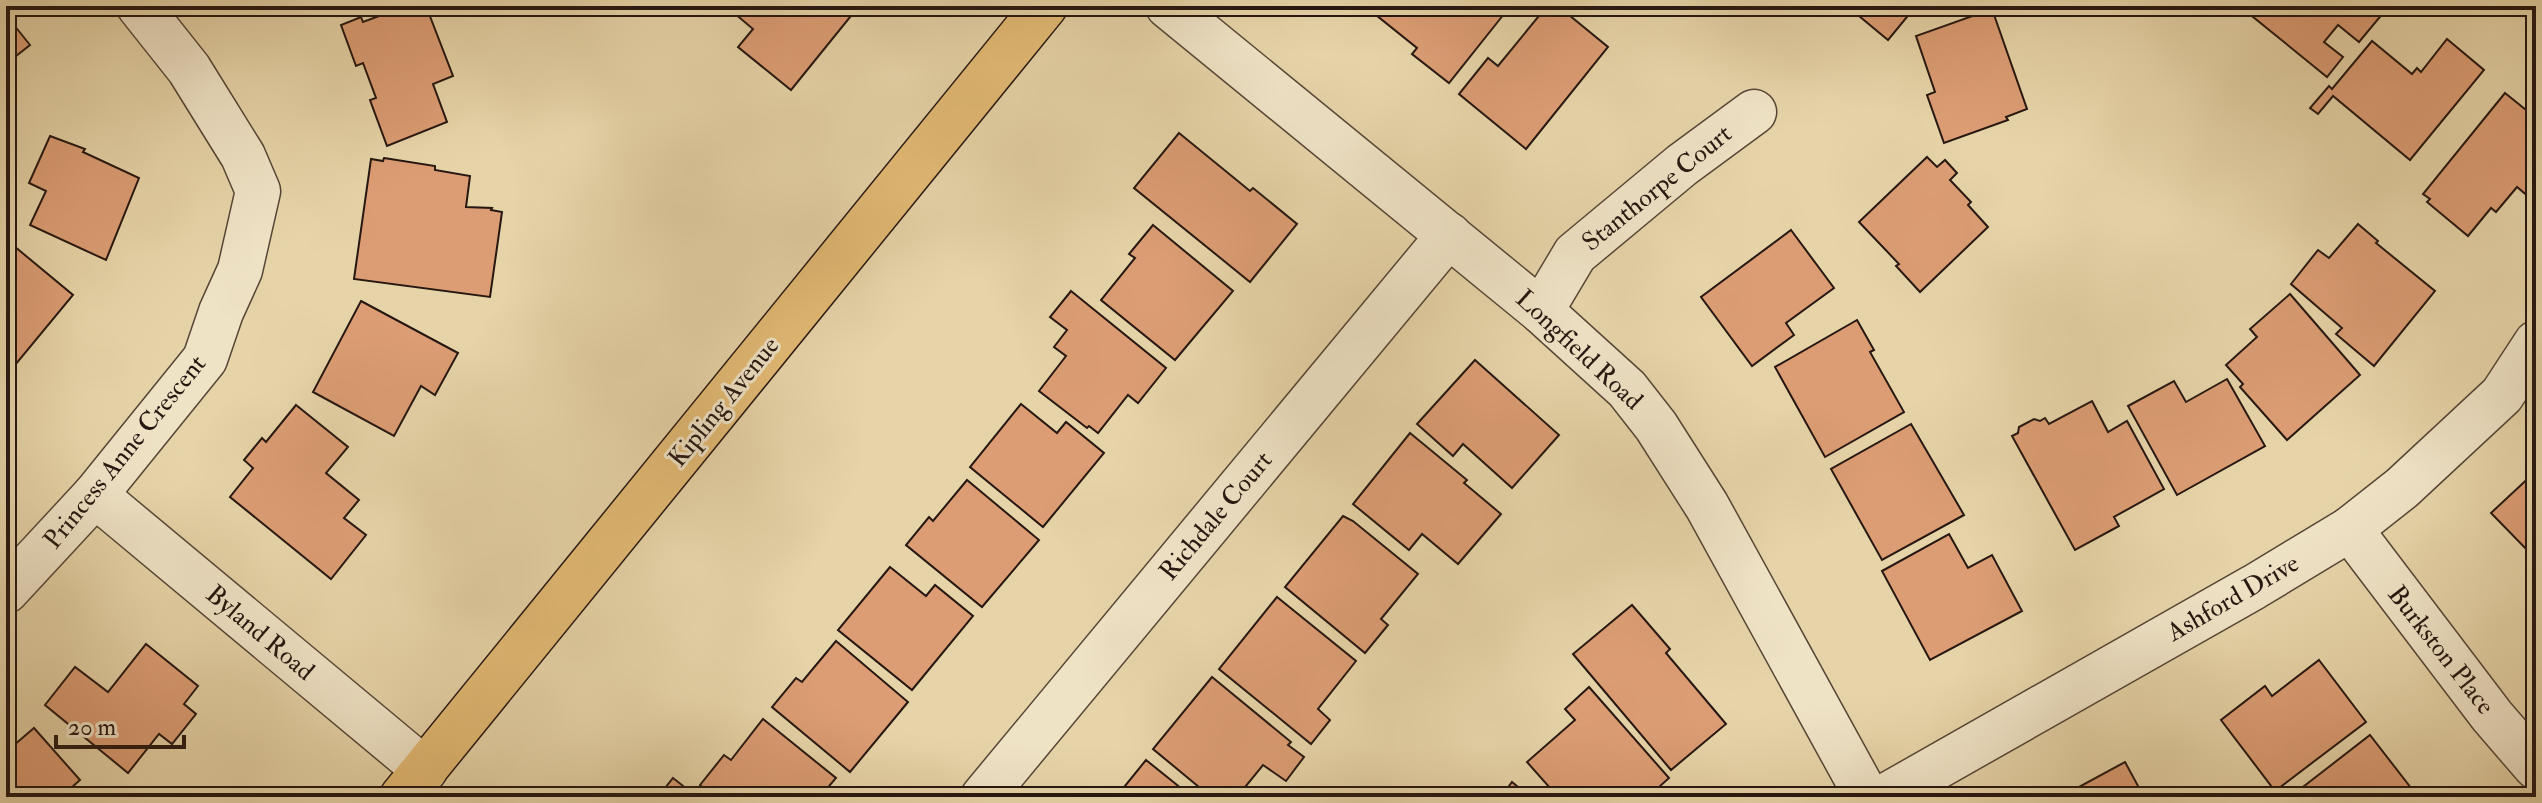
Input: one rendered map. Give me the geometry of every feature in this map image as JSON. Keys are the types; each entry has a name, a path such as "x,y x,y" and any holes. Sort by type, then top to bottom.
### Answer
{"main road":[{"name":"Kipling Avenue","path":"413,784 1045,6"}],"street":[{"name":"Princess Anne Crescent","path":"6,591 95,495 205,359 240,270 258,191 243,156 195,80 139,6"},
{"name":"Longfield Road","path":"1168,6 1541,311 1627,389 1656,426 1707,506 1867,797"},
{"name":"Stanthorpe Court","path":"1541,311 1575,254 1682,165 1754,112"},
{"name":"Richdale Court","path":"983,797 1449,235"},
{"name":"Ashford Drive","path":"1884,797 2254,587 2350,529 2402,488 2502,395 2536,343"},
{"name":"Byland Road","path":"95,495 413,784"},
{"name":"Burkston Place","path":"2350,529 2492,716 2536,767"}],"building":[{"path":"406,6 426,6 453,76 433,84 447,122 387,146 370,100 376,98 363,63 356,66 341,25 361,17 363,22"},
{"path":"740,6 859,6 791,90 738,47 753,29 734,13"},
{"path":"1375,6 1494,6 1504,14 1449,83 1412,54 1417,48 1371,11"},
{"path":"1547,6 1558,6 1608,47 1526,149 1459,94 1488,58 1498,66"},
{"path":"1847,6 1916,6 1888,40"},
{"path":"2252,6 2389,6 2359,42 2338,25 2324,42 2343,57 2327,77 2247,12"},
{"path":"1992,9 2027,109 2006,117 2008,120 1944,143 1927,95 1935,92 1916,36"},
{"path":"6,15 30,45 6,64"},
{"path":"2447,39 2484,70 2410,160 2333,96 2318,114 2310,108 2329,86 2332,89 2372,41 2412,74 2417,68 2421,72"},
{"path":"2505,93 2536,118 2536,203 2517,187 2496,212 2491,208 2468,236 2427,202 2430,199 2423,194"},
{"path":"1179,133 1250,191 1253,188 1297,224 1250,282 1134,188"},
{"path":"50,136 85,149 83,152 139,178 106,260 30,225 46,191 29,183"},
{"path":"1927,157 1937,167 1945,160 1957,173 1950,180 1971,202 1968,205 1988,227 1920,292 1896,266 1899,264 1859,222"},
{"path":"384,158 435,166 435,170 470,176 466,207 492,208 502,212 490,297 354,279 371,159 383,161"},
{"path":"2358,224 2378,241 2376,243 2435,291 2374,366 2336,334 2342,328 2291,284 2318,250 2329,258"},
{"path":"1153,225 1233,291 1175,360 1101,300 1135,258 1129,254"},
{"path":"1791,230 1834,288 1786,323 1794,335 1752,366 1701,297"},
{"path":"8,241 73,295 6,376 6,244"},
{"path":"1071,291 1166,368 1138,403 1128,395 1098,433 1039,391 1066,356 1054,347 1067,330 1050,317"},
{"path":"2290,294 2360,375 2287,440 2240,387 2243,384 2226,365 2257,337 2250,329"},
{"path":"361,301 458,353 435,395 421,386 394,436 313,392"},
{"path":"1857,320 1874,350 1870,352 1904,412 1825,457 1775,367"},
{"path":"1475,360 1559,435 1512,488 1463,444 1453,456 1417,424"},
{"path":"2227,379 2265,446 2177,495 2128,406 2174,381 2186,402"},
{"path":"2092,401 2108,432 2127,421 2164,489 2114,517 2119,526 2075,550 2012,436 2018,433 2019,427 2034,419 2040,421 2045,418 2049,424"},
{"path":"1021,404 1057,433 1066,422 1104,453 1043,527 970,467"},
{"path":"296,405 348,447 326,473 359,500 344,518 366,535 331,579 230,497 253,468 244,460 262,438 266,442"},
{"path":"1911,424 1964,515 1882,560 1831,469"},
{"path":"1410,433 1467,480 1464,483 1501,514 1458,564 1422,534 1409,550 1353,504"},
{"path":"2536,471 2536,566 2531,560 2534,557 2491,513"},
{"path":"967,480 1039,540 982,607 906,545 929,517 933,521"},
{"path":"1343,516 1418,574 1381,619 1388,625 1365,653 1285,587"},
{"path":"1949,534 1968,568 1992,555 2022,611 1930,660 1882,571"},
{"path":"890,567 926,596 935,585 973,616 912,690 838,630"},
{"path":"1277,597 1356,661 1318,709 1330,720 1311,744 1219,669"},
{"path":"1632,605 1670,649 1666,653 1726,724 1671,770 1573,654"},
{"path":"836,641 908,702 850,772 772,707 796,678 802,682"},
{"path":"146,644 198,686 184,704 196,714 172,744 159,734 128,773 45,705 75,667 108,692"},
{"path":"2319,660 2366,722 2275,791 2221,720 2265,686 2272,696"},
{"path":"1212,677 1291,742 1288,745 1304,757 1286,781 1263,765 1237,797 1211,797 1153,749"},
{"path":"1589,687 1669,778 1648,797 1558,797 1527,762 1575,720 1565,709"},
{"path":"763,719 836,778 820,797 715,797 700,785 724,755 731,760"},
{"path":"34,728 80,780 61,797 6,797 6,752"},
{"path":"2370,735 2418,797 2290,797"},
{"path":"1146,760 1192,797 1116,797"},
{"path":"2125,762 2144,797 2080,797 2077,788"},
{"path":"673,778 697,797 658,797"},
{"path":"1512,782 1530,797 1501,797"}]}
